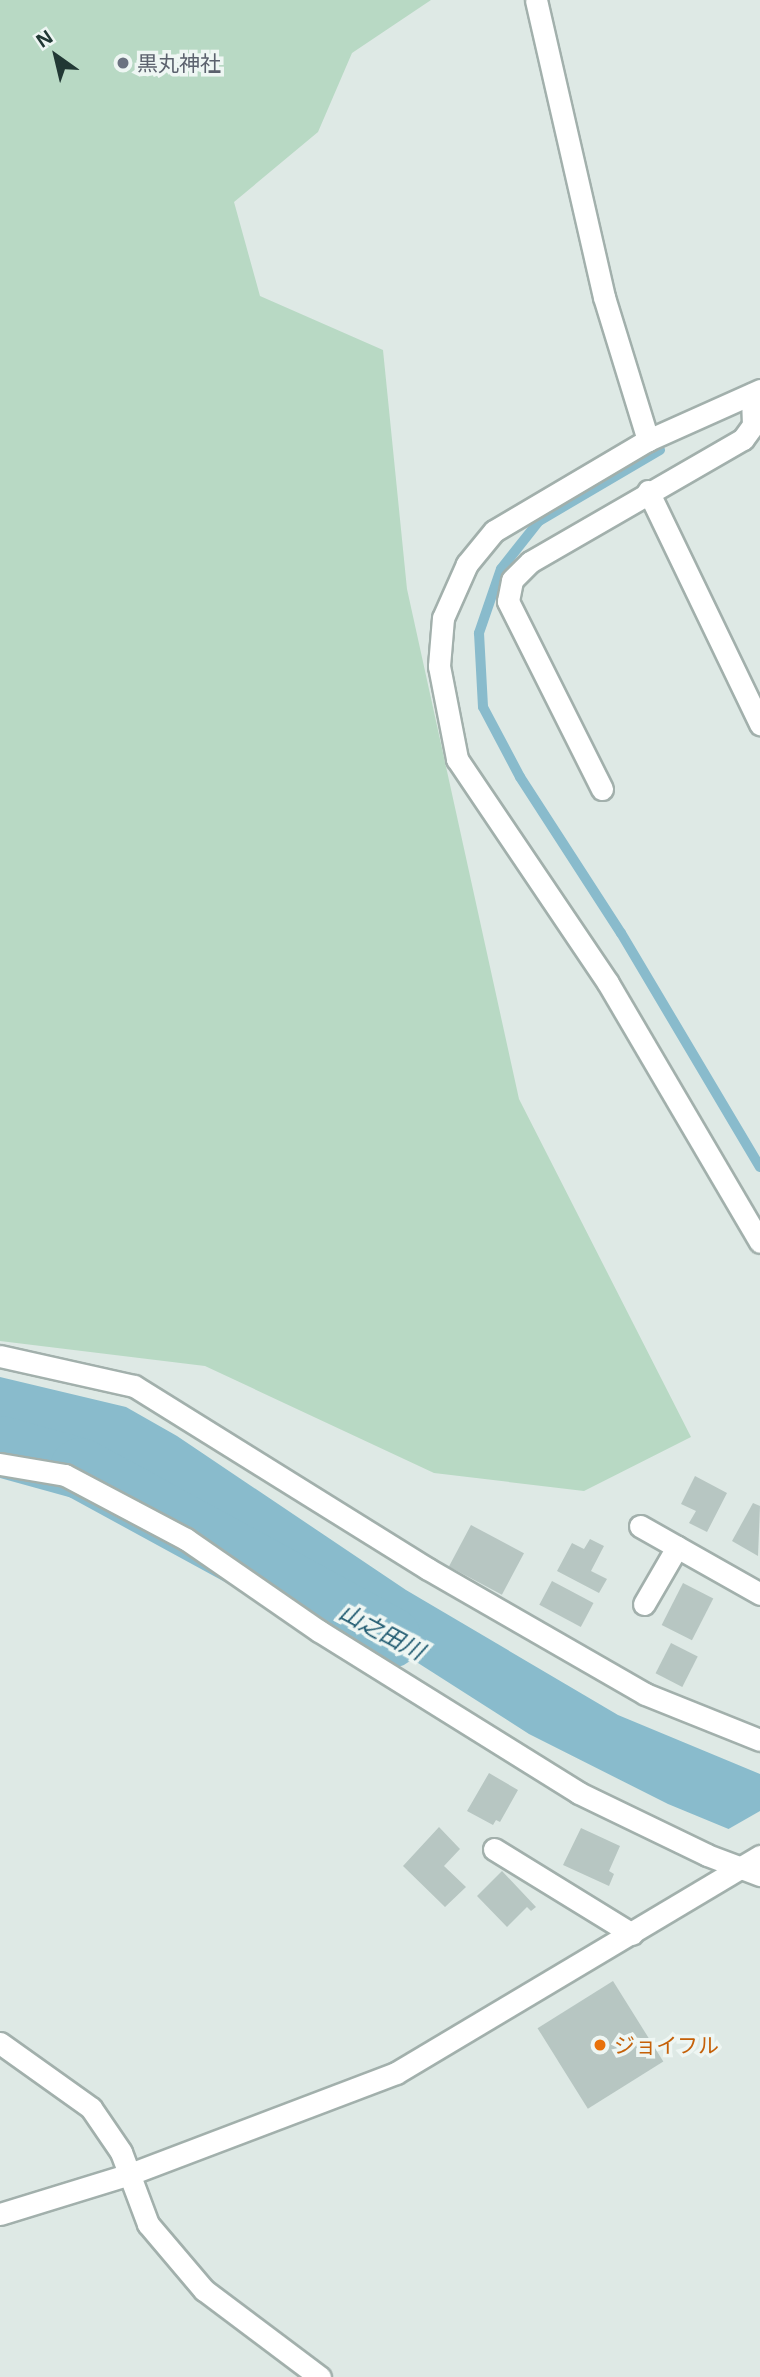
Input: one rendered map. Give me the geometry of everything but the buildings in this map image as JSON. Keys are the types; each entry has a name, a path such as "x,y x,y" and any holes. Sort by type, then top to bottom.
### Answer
{"street":[{"path":"536,0 604,297 648,440"},
{"path":"603,789 508,601 512,580 530,562 648,491 743,439 753,425 756,392 648,440 494,531 467,564 443,618 439,666 446,716 457,759 477,794 608,982 760,1242"},
{"path":"648,491 760,724"},
{"path":"0,1356 134,1385 428,1569 645,1694 760,1740"},
{"path":"0,1464 65,1475 186,1539 319,1631 579,1793 706,1855 754,1866"},
{"path":"640,1526 760,1594"},
{"path":"644,1604 677,1547"},
{"path":"494,1849 632,1934"},
{"path":"0,2214 130,2174 396,2073 632,1934 754,1866"},
{"path":"0,2043 91,2108 121,2152 148,2224 204,2290 320,2377"}],"green space":[{"path":"0,0 431,0 352,53 318,132 234,202 260,296 383,350 407,589 519,1099 691,1437 584,1491 434,1473 205,1366 0,1341"}],"water":[{"path":"0,1377 126,1407 177,1436 406,1590 618,1715 760,1774 760,1842 668,1804 529,1734 130,1479 73,1454 0,1447"}],"pier":[{"path":"760,1811 760,1846 725,1831"}],"waterway":[{"path":"660,450 539,521 501,569 479,633 483,707 520,777 621,933 760,1167"},
{"name":"山之田川","path":"0,1446 80,1468 390,1637"}],"place":[{"name":"黒丸神社","path":"123,63"},
{"name":"ジョイフル","path":"600,2045"}]}
